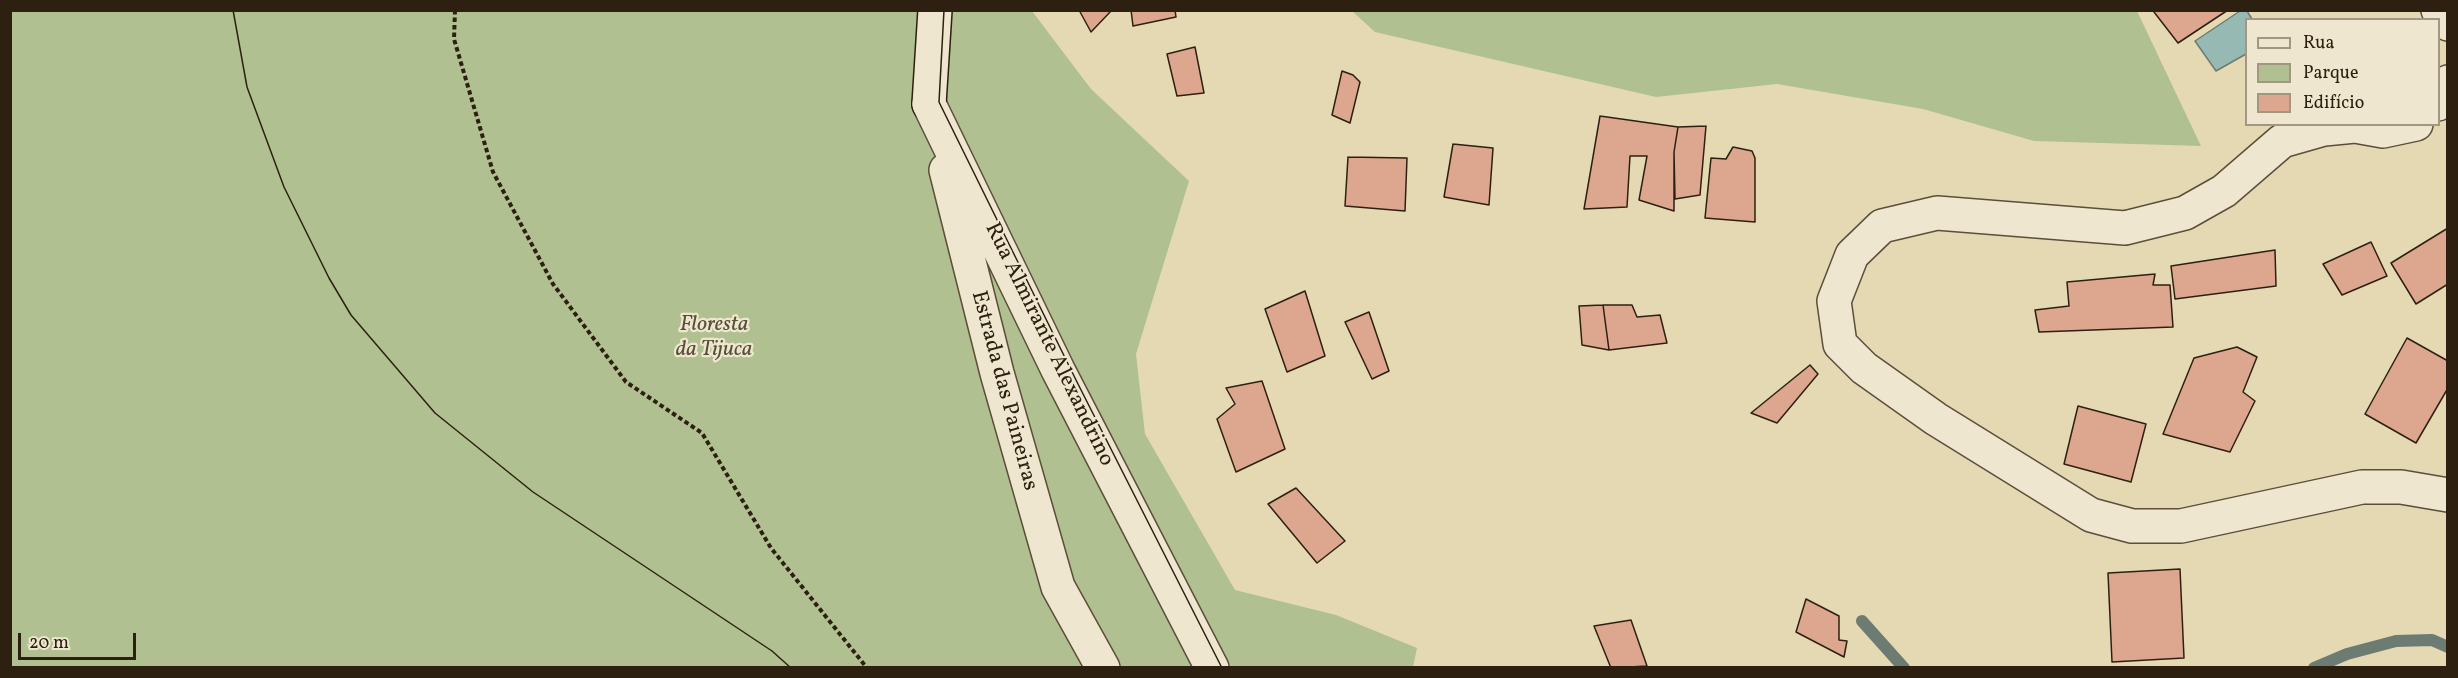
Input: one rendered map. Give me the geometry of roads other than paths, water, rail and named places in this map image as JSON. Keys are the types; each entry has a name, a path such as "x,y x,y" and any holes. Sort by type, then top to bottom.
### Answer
{"street":[{"name":"Rua Almirante Alexandrino","path":"935,10 929,104 1058,370 1212,668"},
{"path":"2438,10 2448,24"},
{"path":"2440,102 2448,82"},
{"name":"Estrada das Paineiras","path":"929,104 997,373 1058,587 1102,668"},
{"path":"2407,126 2383,131 2355,126 2324,129 2282,141 2224,191 2195,208 2185,213 2125,228 1937,213 1882,226 1852,255 1834,301 1840,344 1864,368 1936,419 2091,516 2132,526 2181,526 2362,487 2401,487 2448,495"}],"water":[{"path":"2240,11 2247,11 2251,18 2245,18 2245,55 2216,71 2195,41"}],"waterway":[{"path":"1862,621 1904,668"},
{"path":"2314,668 2347,654 2396,641 2432,640 2448,647"}],"tram line":[{"path":"233,10 247,87 284,187 329,278 351,315 435,413 533,492 772,651 791,668"},
{"path":"944,10 939,102 1222,668"}],"park label":[{"name":"Floresta da Tijuca","path":"714,338"}]}
